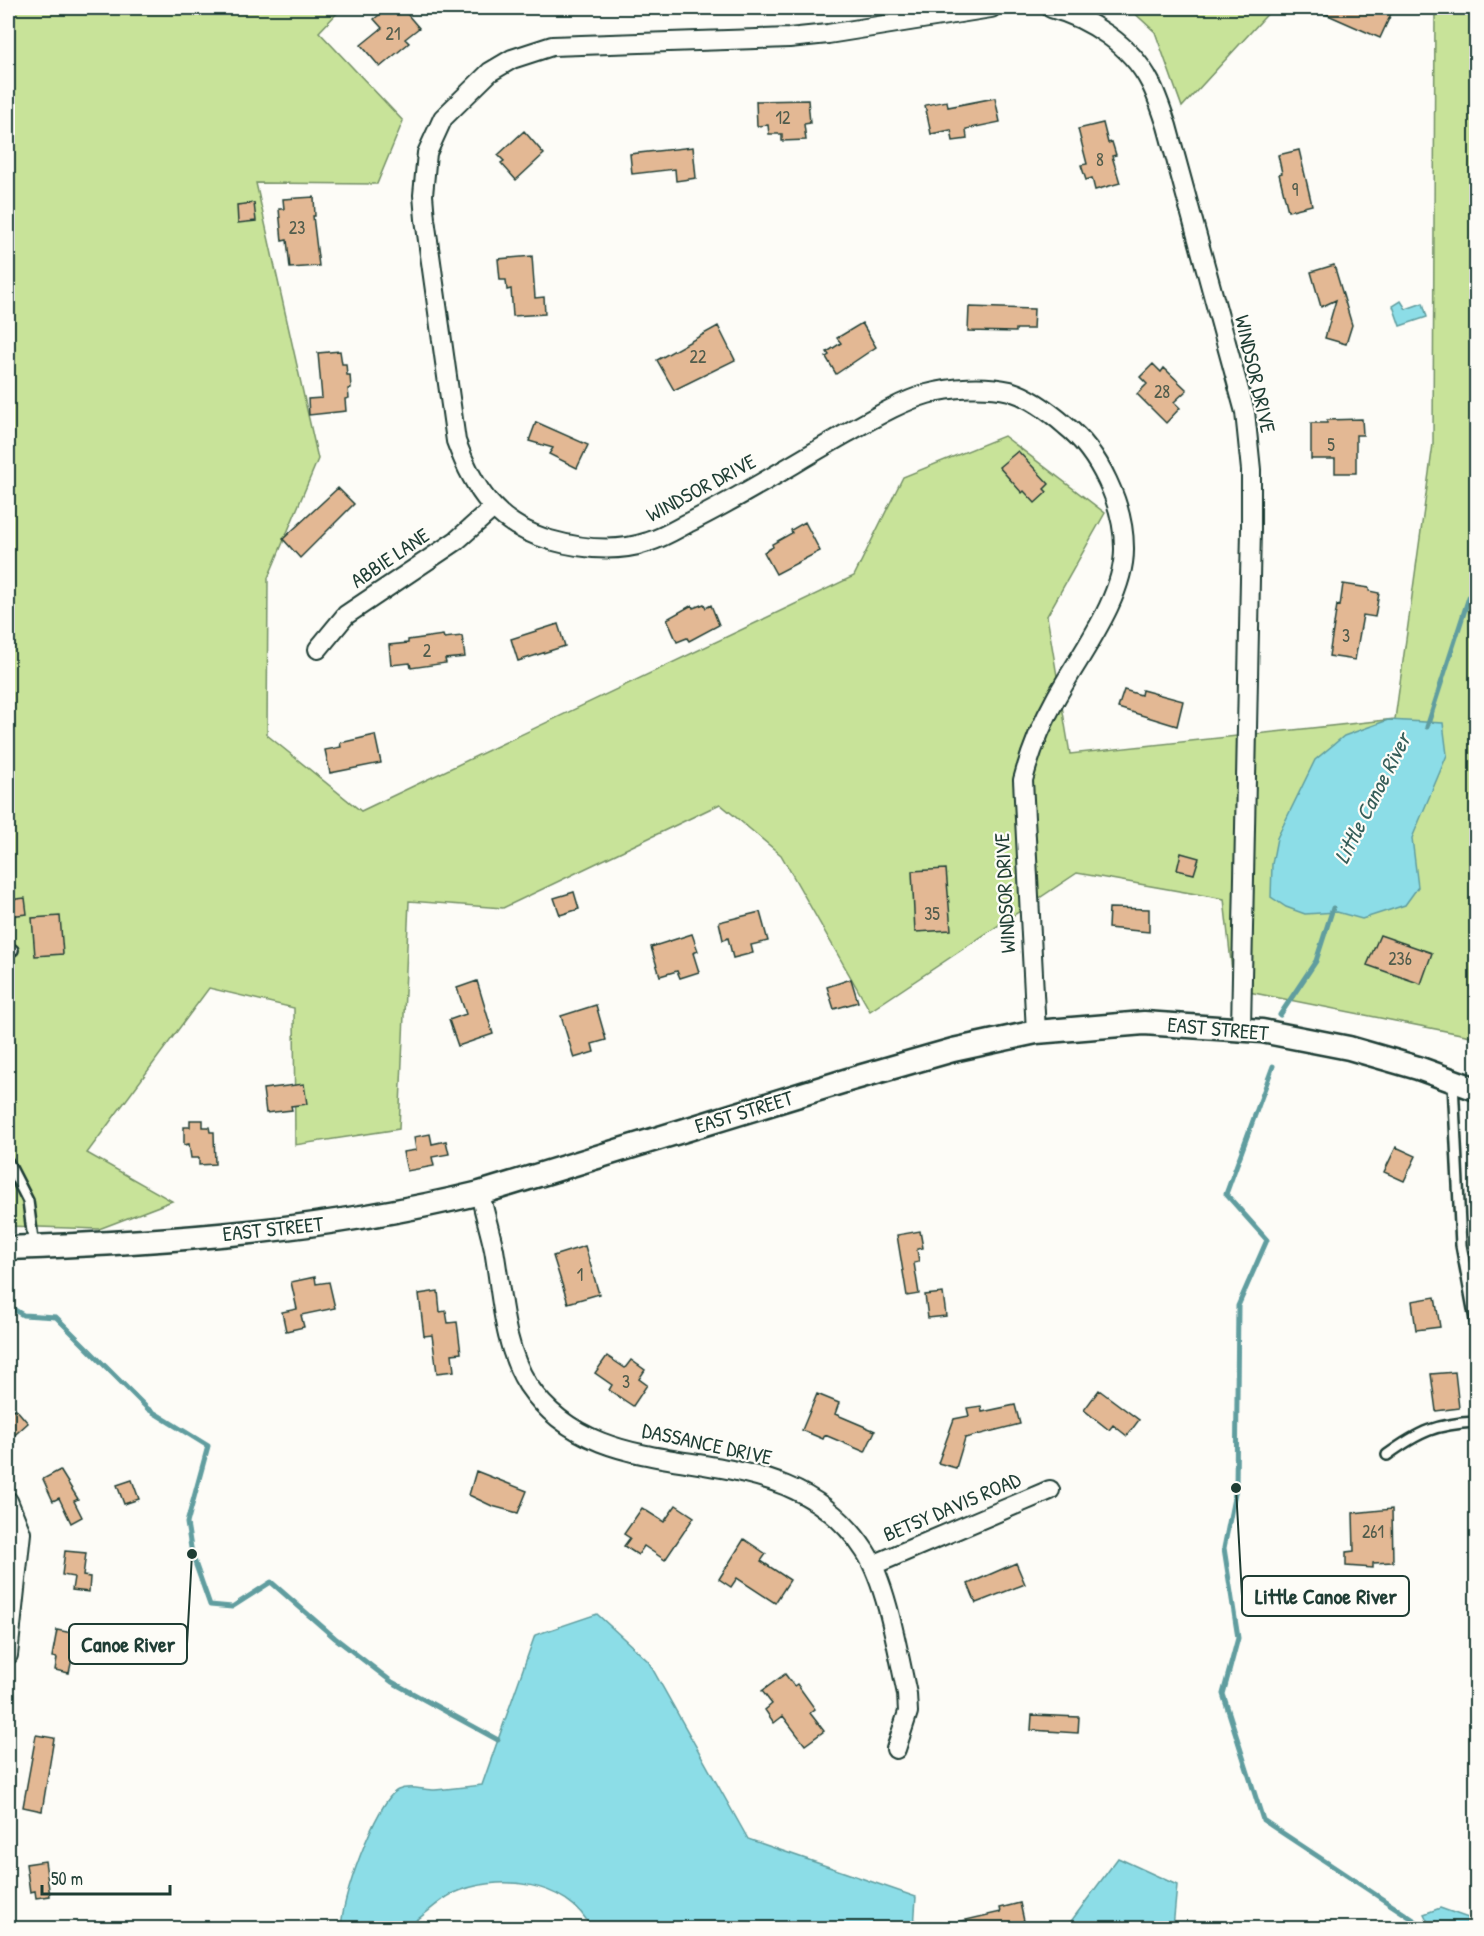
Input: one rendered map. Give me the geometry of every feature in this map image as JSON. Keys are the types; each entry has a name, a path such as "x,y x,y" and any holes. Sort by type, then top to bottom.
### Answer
{"street":[{"name":"WINDSOR DRIVE","path":"991,8 789,38 552,46 512,59 490,72 443,118 427,153 423,195 424,219 456,441 474,482 492,509 534,535 572,546 608,549 648,542 710,513 876,417 924,395 945,389 1010,392 1050,413 1071,429 1100,466 1116,506 1124,549 1111,601 1042,723 1032,745 1023,780 1036,1032"},
{"name":"WINDSOR DRIVE","path":"1051,8 1095,27 1123,48 1150,81 1167,126 1245,412 1251,470 1251,529 1248,801 1241,1028"},
{"name":"ABBIE LANE","path":"318,649 346,615 456,541 492,509"},
{"name":"EAST STREET","path":"8,1248 284,1230 372,1217 480,1193 848,1080 953,1050 1036,1032 1144,1023 1241,1028 1349,1048 1476,1089"},
{"name":"DASSANCE DRIVE","path":"480,1193 514,1356 528,1384 548,1410 571,1427 604,1444 642,1454 760,1475 813,1498 845,1524 873,1565 907,1694 908,1712 896,1749"},
{"name":"BETSY DAVIS ROAD","path":"873,1565 1050,1490"},
{"path":"8,1501 21,1533 8,1655"}],"lane":[{"path":"1453,1080 1461,1245 1476,1325"},
{"path":"8,1162 28,1202 34,1247"},
{"path":"1387,1455 1417,1433 1445,1424 1476,1422"}],"green space":[{"path":"8,8 342,8 319,32 403,121 377,184 256,183 318,459 268,578 267,735 361,811 854,576 903,477 1004,436 1105,513 1047,616 1070,754 1395,719 1433,444 1435,8 1476,8 1476,1037 1234,989 1224,899 1077,873 870,1011 781,855 720,804 503,908 409,901 399,1129 295,1145 294,1008 209,988 87,1153 172,1201 99,1229 8,1226"},
{"path":"1129,8 1273,8 1182,107 1155,32"}],"water":[{"path":"1401,301 1406,309 1423,303 1427,317 1400,326 1393,306"},
{"path":"1388,720 1443,723 1447,755 1412,838 1418,887 1405,905 1362,919 1337,912 1305,914 1286,907 1271,897 1272,864 1277,838 1315,760 1344,736"},
{"path":"597,1614 648,1661 748,1839 916,1897 914,1928 591,1928 580,1912 566,1899 529,1885 509,1883 470,1887 452,1894 403,1928 381,1930 342,1928 342,1916 352,1877 370,1832 389,1798 398,1790 407,1788 435,1790 482,1785 535,1635"},
{"path":"1118,1858 1177,1885 1173,1928 1066,1928"},
{"path":"1440,1908 1474,1920 1476,1928 1431,1928 1424,1914"}],"building":[{"path":"388,8 402,8 419,28 405,39 409,43 380,67 361,45 382,28 374,19"},
{"path":"1312,8 1382,8 1392,12 1380,38"},
{"path":"995,98 1000,122 966,129 967,139 953,141 951,130 931,134 925,105 947,101 948,107"},
{"path":"808,100 810,123 804,124 806,140 782,141 782,134 769,134 768,125 757,126 756,101"},
{"path":"1103,123 1108,143 1112,142 1116,155 1112,156 1120,183 1095,190 1092,178 1086,180 1081,165 1087,164 1078,129"},
{"path":"524,131 544,154 516,180 501,163 504,161 498,155"},
{"path":"693,147 696,178 676,181 675,169 632,174 630,154"},
{"path":"1299,150 1312,205 1288,211 1279,174 1282,173 1278,155"},
{"path":"314,197 315,216 313,216 319,266 290,268 287,240 282,241 279,209 284,209 283,199"},
{"path":"254,203 256,221 238,223 237,205"},
{"path":"532,256 535,298 544,297 545,314 513,316 511,289 507,290 506,280 500,280 498,259"},
{"path":"1334,265 1352,325 1346,344 1325,338 1336,300 1321,307 1311,272"},
{"path":"969,307 1034,309 1033,329 1016,329 1016,332 968,331"},
{"path":"862,323 876,347 836,374 826,357 829,355 827,352 841,343 837,338"},
{"path":"718,326 735,360 674,390 657,360"},
{"path":"340,351 342,364 346,364 347,375 350,375 351,388 348,389 349,398 345,399 346,411 309,415 308,399 322,398 318,353"},
{"path":"1153,364 1161,372 1164,368 1187,390 1174,402 1180,408 1166,423 1137,394 1147,384 1140,377"},
{"path":"1362,419 1363,435 1356,435 1356,473 1335,473 1335,459 1311,459 1311,423"},
{"path":"536,422 588,445 577,468 549,454 553,448 529,441"},
{"path":"1018,451 1049,484 1044,489 1047,492 1035,503 1024,491 1022,493 999,467"},
{"path":"338,488 354,504 300,558 283,539"},
{"path":"805,522 820,551 776,574 764,552 773,547 772,544 792,533 791,530"},
{"path":"1343,584 1369,588 1369,591 1379,593 1375,617 1363,615 1355,660 1329,656 1337,605 1340,606"},
{"path":"704,604 706,608 711,605 719,625 689,641 687,638 677,642 667,619 692,605 693,608"},
{"path":"558,624 565,646 518,661 511,639"},
{"path":"443,635 444,638 462,636 465,657 445,659 446,663 411,668 410,663 391,665 389,645"},
{"path":"1124,690 1141,695 1142,690 1183,701 1177,726 1118,708"},
{"path":"375,735 381,763 330,773 325,750 341,747 340,743"},
{"path":"1181,853 1199,858 1194,874 1177,870"},
{"path":"946,869 951,930 915,932 912,871"},
{"path":"574,892 579,909 560,915 554,898"},
{"path":"25,898 27,914 8,916 8,900"},
{"path":"1109,908 1149,909 1149,932 1108,928"},
{"path":"760,912 768,941 751,945 753,953 733,958 728,938 723,940 719,922"},
{"path":"60,916 63,954 35,956 32,918"},
{"path":"692,934 698,951 693,953 699,972 680,978 677,971 660,976 651,947"},
{"path":"1380,935 1432,953 1421,984 1367,965"},
{"path":"851,979 858,1002 834,1009 827,987"},
{"path":"477,981 493,1034 458,1046 449,1020 466,1014 457,988"},
{"path":"596,1005 606,1040 592,1044 594,1052 574,1058 561,1016"},
{"path":"304,1084 307,1104 291,1106 292,1110 266,1113 263,1089"},
{"path":"190,1120 203,1120 203,1127 209,1127 210,1132 214,1132 215,1164 199,1165 199,1158 191,1158 189,1144 184,1145 184,1127 190,1127"},
{"path":"430,1134 432,1144 446,1141 449,1154 432,1157 434,1166 407,1171 403,1152 416,1150 414,1137"},
{"path":"1396,1147 1416,1156 1404,1181 1384,1172"},
{"path":"920,1231 923,1248 917,1249 919,1262 914,1263 919,1294 907,1296 897,1235"},
{"path":"585,1246 599,1294 568,1303 553,1256"},
{"path":"315,1277 316,1284 329,1282 335,1308 301,1315 304,1327 286,1331 282,1312 297,1309 291,1282"},
{"path":"438,1291 440,1312 446,1311 448,1323 457,1322 461,1353 452,1354 454,1371 437,1373 432,1335 424,1336 419,1294"},
{"path":"943,1293 946,1316 928,1318 925,1295"},
{"path":"1435,1297 1440,1327 1416,1330 1412,1301"},
{"path":"607,1356 625,1368 631,1360 645,1370 639,1379 647,1385 633,1406 609,1390 612,1385 595,1373"},
{"path":"1455,1372 1459,1408 1436,1411 1431,1374"},
{"path":"1099,1390 1139,1420 1127,1436 1113,1425 1109,1430 1084,1410"},
{"path":"817,1394 839,1403 835,1414 875,1431 865,1452 825,1435 823,1439 802,1430"},
{"path":"1015,1405 1020,1424 965,1438 956,1468 938,1463 954,1419 969,1416 967,1408 981,1406 982,1412"},
{"path":"15,1408 28,1423 8,1441 8,1415"},
{"path":"60,1470 78,1499 74,1501 82,1517 71,1523 59,1498 53,1501 43,1479"},
{"path":"476,1471 527,1491 518,1513 492,1506 469,1495"},
{"path":"132,1480 139,1499 124,1504 117,1485"},
{"path":"676,1505 694,1517 665,1560 644,1546 638,1555 624,1546 630,1538 624,1534 642,1508 664,1522"},
{"path":"1392,1509 1393,1562 1373,1563 1373,1568 1346,1566 1346,1552 1354,1551 1353,1513"},
{"path":"744,1539 766,1554 761,1561 790,1580 775,1603 737,1578 731,1587 719,1579"},
{"path":"65,1551 86,1553 83,1576 90,1577 89,1592 72,1590 74,1577 62,1575"},
{"path":"1016,1563 1025,1584 976,1603 968,1584"},
{"path":"57,1630 77,1634 69,1673 55,1670 57,1658 52,1657"},
{"path":"785,1674 794,1686 797,1684 815,1709 810,1713 824,1731 805,1745 783,1716 774,1723 765,1710 772,1704 762,1691"},
{"path":"1032,1715 1079,1717 1078,1733 1031,1730"},
{"path":"36,1735 54,1738 42,1811 23,1807"},
{"path":"45,1861 50,1896 36,1898 35,1891 30,1892 26,1864"},
{"path":"1020,1903 1024,1921 1005,1926 1006,1929 954,1929 953,1923 1001,1912 1000,1908"}],"waterway":[{"name":"Little Canoe River","path":"1427,727 1469,597 1476,588"},
{"name":"Little Canoe River","path":"1280,1015 1316,961 1333,908"},
{"name":"Little Canoe River","path":"1273,1066 1226,1194 1267,1240 1238,1306 1236,1488 1224,1548 1238,1638 1223,1694 1263,1820 1426,1928"},
{"path":"8,1306 23,1315 56,1317 148,1409 208,1446 187,1523 192,1554 210,1605 232,1607 271,1582 335,1638 392,1682 498,1740"}],"place":[{"name":"Little Canoe River","path":"1236,1488"},
{"name":"Canoe River","path":"192,1554"}]}
